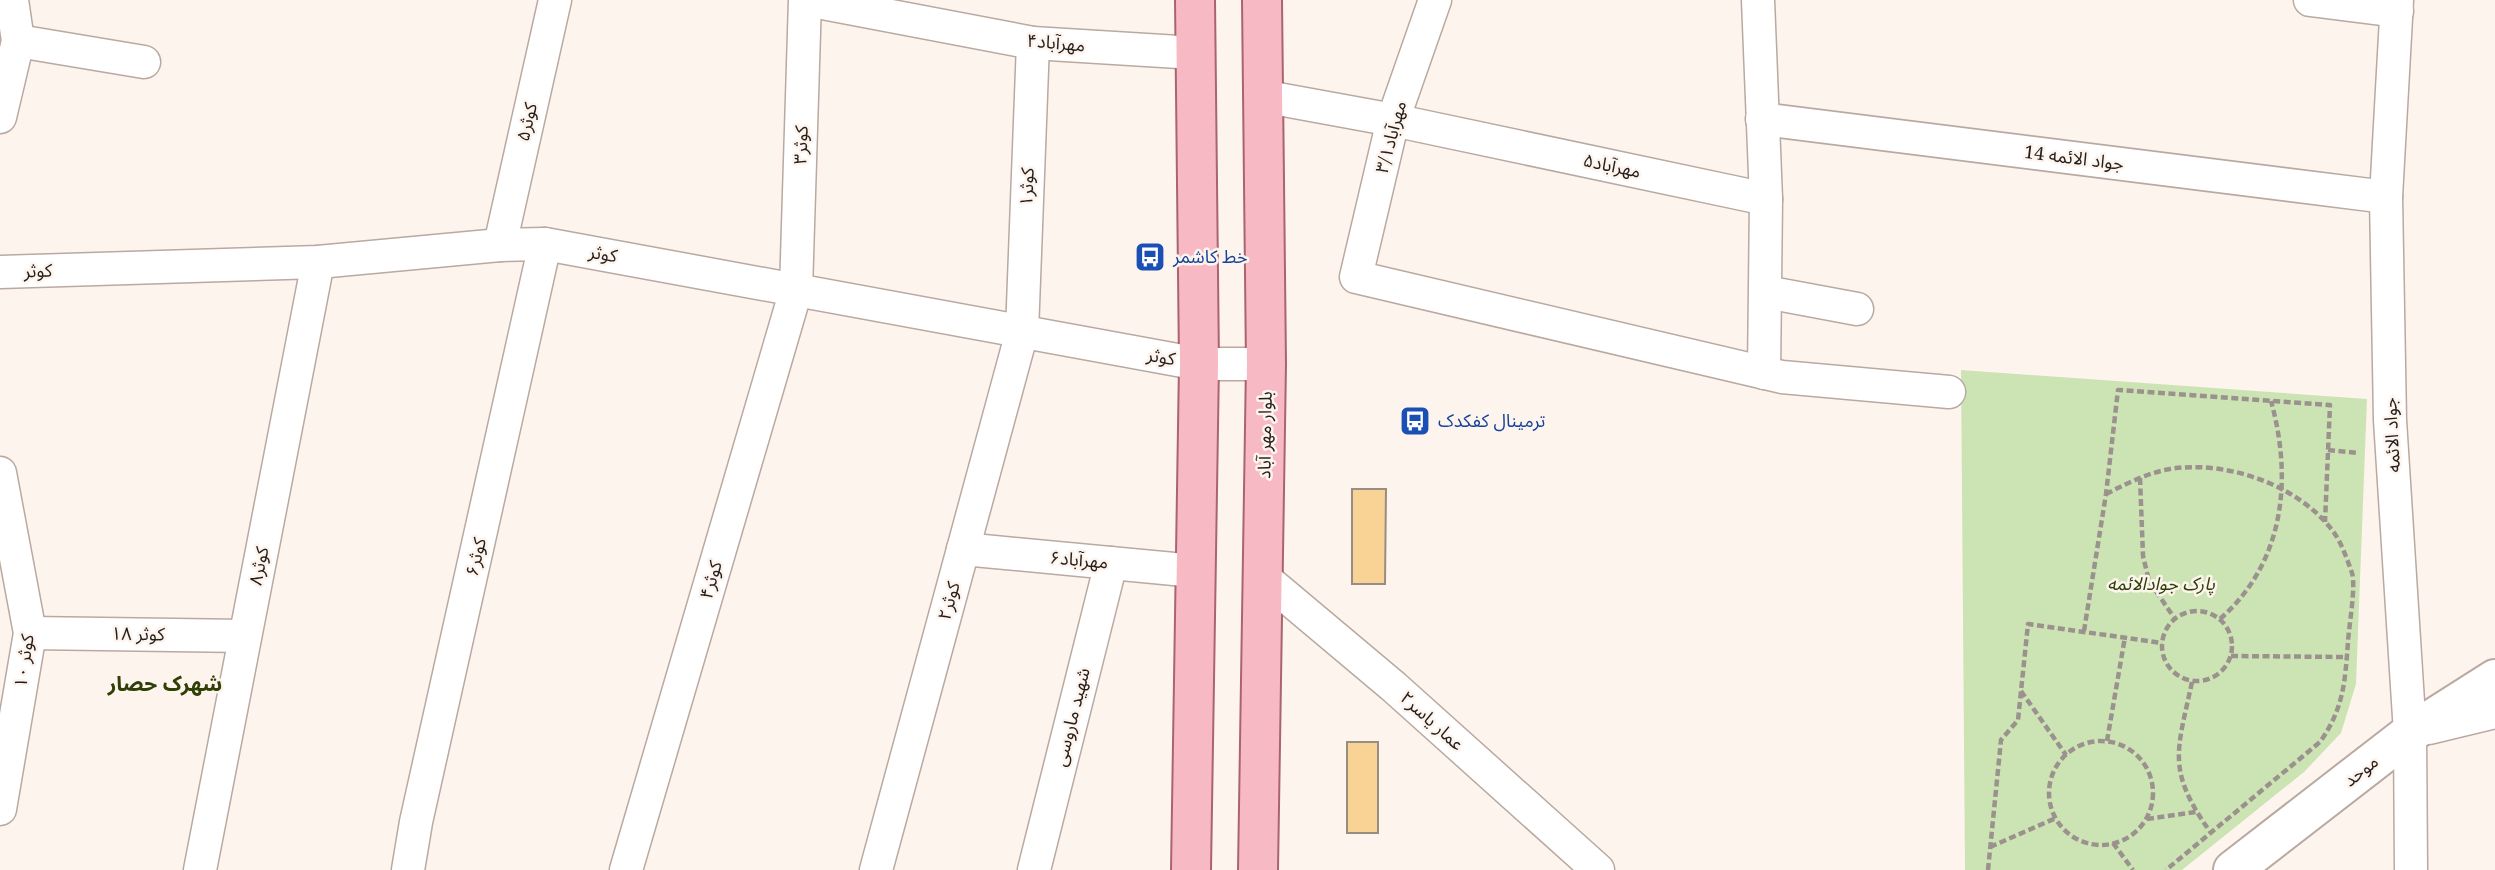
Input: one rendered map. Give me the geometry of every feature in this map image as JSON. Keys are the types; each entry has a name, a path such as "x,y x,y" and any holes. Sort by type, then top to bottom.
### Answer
{"main road":[{"path":"1191,870 1199,363 1195,0"},
{"name":"بلوار مهر آباد","path":"1258,870 1266,364 1262,0"}],"street":[{"path":"0,117 18,41 12,0"},
{"name":"کوثر۵","path":"500,245 555,0"},
{"name":"مهرآباد۴","path":"806,0 1033,43 1195,53"},
{"name":"کوثر۳","path":"796,289 806,0"},
{"name":"مهرآباد۳/۱","path":"1435,0 1393,120 1356,276 1764,373"},
{"path":"1758,0 1766,199 1764,373 1782,377 1949,392"},
{"path":"2311,0 2397,6"},
{"name":"جواد الائمه","path":"2397,6 2386,197 2390,420 2410,733 2411,870"},
{"path":"18,41 144,62"},
{"name":"کوثر۱","path":"1022,332 1033,43"},
{"name":"مهرآباد۵","path":"1262,96 1393,120 1766,199"},
{"name":"جواد الائمه 14","path":"1762,119 2386,197"},
{"name":"کوثر","path":"0,272 318,261 500,245 545,244 1199,363 1266,364"},
{"name":"کوثر۶","path":"408,870 416,822 545,244"},
{"name":"کوثر۸","path":"200,870 318,261"},
{"name":"کوثر۴","path":"626,870 796,289"},
{"path":"1766,292 1857,309"},
{"name":"کوثر۲","path":"876,870 1022,332"},
{"name":"کوثر ۱۰","path":"0,472 30,633 3,778 0,809"},
{"name":"مهرآباد۶","path":"963,549 1195,571"},
{"name":"شهید ماروسی","path":"1034,870 1111,563"},
{"name":"عمار یاسر۲","path":"1263,577 1394,687 1598,870"},
{"name":"کوثر ۱۸","path":"30,633 246,636"},
{"name":"موحد","path":"2233,870 2410,733 2495,679"},
{"path":"2410,733 2495,712"}],"path":[{"path":"2084,631 2106,494 2118,390 2330,405 2325,523"},
{"path":"2220,619 2233,608 2263,567 2279,523 2282,488 2278,426 2271,401"},
{"path":"2106,494 2140,478 2169,469 2227,469 2263,479 2282,488 2331,529 2353,576 2344,690 2333,723 2320,742 2166,870"},
{"path":"2140,478 2143,556 2148,581 2175,619"},
{"path":"2197,611 2220,619 2230,636 2231,656 2227,665 2212,678 2192,682 2172,672 2162,653 2162,643 2163,633 2175,619 2185,613 2197,611"},
{"path":"1988,870 2001,740 2018,720 2028,624 2162,643"},
{"path":"2107,741 2124,637"},
{"path":"2231,656 2347,657"},
{"path":"2192,682 2178,750 2178,766 2186,793 2211,833"},
{"path":"2021,691 2066,755"},
{"path":"2107,741 2124,746 2138,756 2148,770 2153,786 2152,803 2147,819 2135,833 2113,844 2086,843 2071,836 2056,818 2051,807 2049,790 2061,759 2074,748 2091,742 2107,741"},
{"path":"2147,819 2196,811"},
{"path":"1990,847 2056,818"},
{"path":"2113,844 2133,870"}],"green space":[{"name":"پارک جوادالائمه","path":"1961,370 2367,399 2356,684 2341,733 2304,772 2182,870 1965,870"}],"building":[{"path":"1352,489 1386,489 1385,584 1352,584"},
{"path":"1347,742 1378,742 1378,833 1347,833"}],"place":[{"name":"خط کاشمر","path":"1150,257"},
{"name":"ترمینال کفکدک","path":"1415,421"}],"district":[{"name":"شهرک حصار","path":"165,684"}]}
